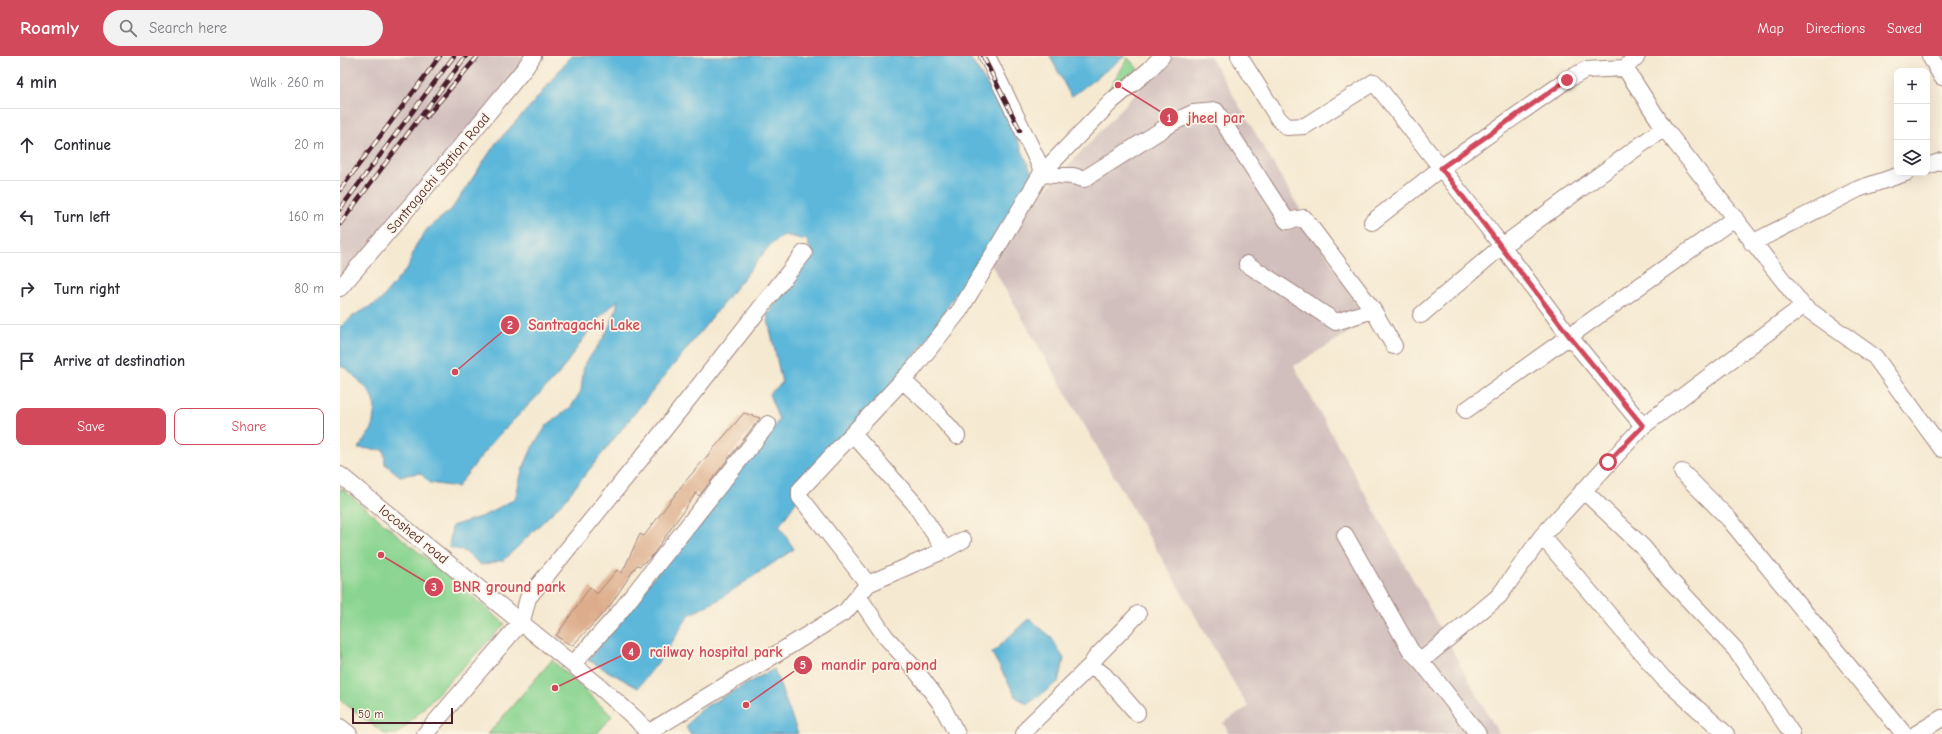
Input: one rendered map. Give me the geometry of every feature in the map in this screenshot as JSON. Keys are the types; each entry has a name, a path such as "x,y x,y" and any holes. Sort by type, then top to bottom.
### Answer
{"street":[{"name":"Santragachi Station Road","path":"340,288 456,152 525,68 533,56"},
{"path":"987,56 1042,173"},
{"path":"868,584 800,497 800,490 902,380 960,310 1042,173 1112,101 1150,69 1162,56"},
{"path":"1239,56 1278,118 1287,127 1305,126 1374,82 1502,246 1570,337 1643,426"},
{"path":"1372,222 1441,168 1567,80 1585,70 1625,68 1637,56"},
{"path":"1930,56 1942,77"},
{"path":"1625,68 1664,128 1803,306 1875,357 1942,449"},
{"path":"1042,173 1073,176 1084,179 1174,122 1193,113 1216,111 1287,221 1304,218 1373,310 1394,346"},
{"path":"1421,315 1502,246 1664,128"},
{"path":"1930,165 1942,161"},
{"path":"1753,242 1858,189 1897,176"},
{"path":"1466,410 1735,218"},
{"path":"425,734 522,621 528,598 804,253"},
{"path":"1247,264 1336,322 1373,310"},
{"path":"1421,662 1499,596 1542,536 1643,426 1803,306"},
{"path":"902,380 932,407 957,436"},
{"path":"573,664 618,614 768,424"},
{"path":"853,434 914,503 945,550"},
{"path":"1682,472 1729,519 1904,734"},
{"name":"locoshed road","path":"340,474 600,686 649,733"},
{"path":"1583,490 1644,548 1668,578 1735,650 1792,734"},
{"path":"1345,536 1411,651 1478,734"},
{"path":"1542,536 1663,678 1726,734"},
{"path":"649,733 846,611 868,584 945,550 963,540"},
{"path":"858,596 885,636 914,668 941,704 957,734"},
{"path":"1024,734 1029,726 1091,665 1096,657 1138,614"},
{"path":"1091,665 1104,675 1137,714"},
{"path":"1916,734 1942,718"},
{"path":"340,727 349,734"}],"shaded area":[{"path":"340,56 545,56 340,296"},
{"path":"1171,56 1210,56 1366,322 1294,366 1499,734 1229,734 1223,723 1248,707 985,254"}],"green space":[{"path":"1128,58 1138,69 1090,120"},
{"path":"340,487 505,624 398,734 385,734 340,700"},
{"path":"552,660 612,716 597,734 488,734"}],"water":[{"path":"571,56 969,56 1008,118 1038,187 978,260 922,346 878,402 835,448 779,526 794,549 718,600 689,615 666,652 638,688 588,660 779,420 769,394 782,383 767,315 812,254 807,240 784,235 771,244 564,501 504,560 481,565 464,551 449,547 452,526 483,516 515,499 522,471 532,448 547,425 571,407 581,391 584,365 604,337 615,314 618,300 591,328 558,375 495,439 457,487 430,483 420,473 400,476 385,464 384,450 358,448 372,429 375,407 370,392 347,369 340,366 340,327 353,316 380,301 408,267 416,245 428,228 451,210 496,143 533,103"},
{"path":"1050,56 1125,56 1071,97"},
{"path":"1029,618 1051,637 1064,659 1058,682 1028,704 1016,697 992,653"},
{"path":"774,669 798,734 690,734 686,727 699,710"}],"building":[{"path":"744,413 760,418 699,496 696,493 651,557 640,566 637,565 609,607 572,646 556,636 590,587 597,594 617,570 622,573 640,534 644,536 683,484"}],"railway":[{"path":"340,190 440,56"},
{"path":"340,209 454,56"},
{"path":"340,224 466,56"},
{"path":"426,117 478,56"},
{"path":"983,56 1020,130"}],"place":[{"name":"jheel par","path":"1118,85"},
{"name":"Santragachi Lake","path":"455,372"},
{"name":"BNR ground park","path":"381,555"},
{"name":"railway hospital park","path":"555,688"},
{"name":"mandir para pond","path":"746,705"}],"route":[{"path":"1567,80 1441,168 1570,337 1643,426 1608,462"}]}
